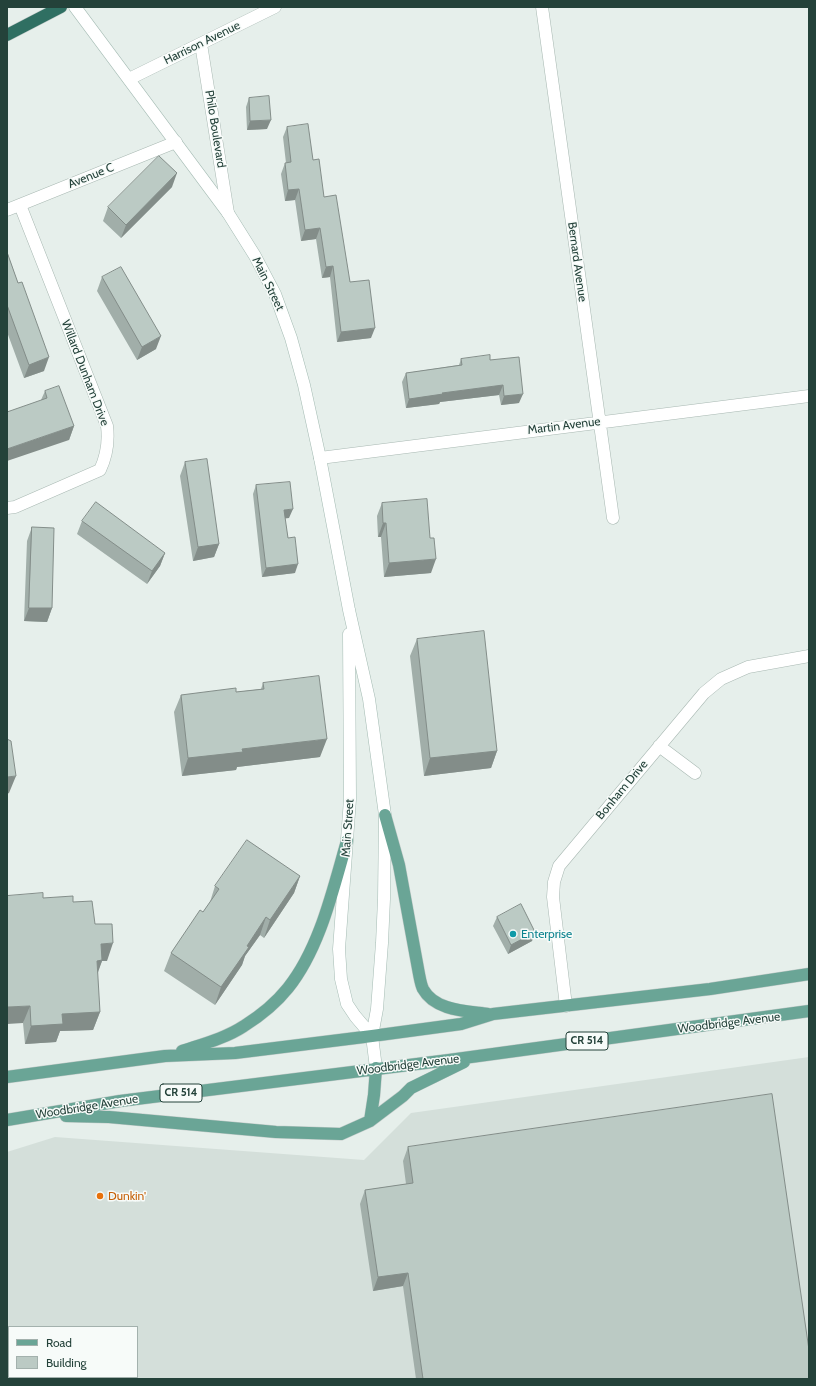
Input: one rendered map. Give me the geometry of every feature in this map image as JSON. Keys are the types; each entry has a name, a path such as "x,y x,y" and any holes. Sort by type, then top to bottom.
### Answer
{"highway":[{"path":"7,35 60,7"}],"main road":[{"path":"385,815 399,864 418,974 424,990 433,1001 453,1009 493,1014"},
{"path":"165,1056 213,1041 243,1027 266,1010 288,988 305,962 321,927 347,841"},
{"path":"7,1077 165,1056 235,1053 372,1036 461,1024 493,1014 710,990 809,974"},
{"name":"Woodbridge Avenue","path":"7,1120 120,1101 478,1056 809,1011"},
{"path":"36,1116 109,1117 276,1132 341,1134 370,1121 403,1096 411,1088 450,1068 478,1056"},
{"path":"370,1121 376,1068"}],"street":[{"name":"Main Street","path":"75,7 228,213 255,256 275,294 291,338 304,384 320,458 349,610 369,698 385,815 382,943 377,1009 372,1036 376,1068"},
{"name":"Harrison Avenue","path":"129,79 274,7"},
{"name":"Bernard Avenue","path":"542,7 613,518"},
{"name":"Philo Boulevard","path":"201,44 228,213"},
{"name":"Avenue C","path":"7,210 176,142"},
{"name":"Willard Dunham Drive","path":"7,508 15,507 100,470 105,459 108,437 107,426 20,205"},
{"name":"Martin Avenue","path":"320,458 809,396"},
{"name":"Main Street","path":"349,610 350,785 339,949 341,978 347,1004 372,1036"},
{"name":"Bonham Drive","path":"566,1006 553,896 554,882 559,866 704,693 721,679 748,666 809,656"},
{"path":"659,746 695,773"}],"shaded area":[{"path":"809,1057 809,1379 7,1379 7,1152 55,1137 364,1160 411,1113"}],"building":[{"path":"269,96 271,120 250,121 249,98"},
{"path":"308,124 313,160 319,159 324,197 336,195 350,282 369,280 375,328 341,332 333,266 326,267 320,228 305,230 299,189 288,190 285,163 291,162 287,127"},
{"path":"159,156 177,173 126,225 108,207"},
{"path":"7,252 18,283 22,282 49,357 29,365 7,305"},
{"path":"121,267 161,336 142,347 102,277"},
{"path":"490,355 490,360 519,357 523,394 504,396 503,385 409,399 406,373 462,365 461,359"},
{"path":"59,386 74,426 7,449 7,412 47,398 45,391"},
{"path":"207,459 219,544 198,547 185,462"},
{"path":"290,482 293,509 284,510 288,538 295,537 298,564 266,568 256,485"},
{"path":"427,499 430,538 434,538 436,559 389,563 386,523 383,523 382,503"},
{"path":"96,502 165,553 152,571 82,521"},
{"path":"32,527 54,528 52,608 29,608"},
{"path":"484,631 497,751 430,758 417,639"},
{"path":"319,676 327,739 242,749 243,752 188,758 181,695 236,688 236,692 264,689 263,683"},
{"path":"7,739 11,741 16,776 7,777"},
{"path":"247,840 300,876 270,920 266,917 247,946 249,947 221,987 171,953 200,910 203,912 219,889 215,886"},
{"path":"43,893 43,898 73,896 73,902 92,901 95,924 112,924 113,943 101,944 102,960 97,961 100,1012 62,1014 63,1024 31,1026 30,1006 7,1007 7,896"},
{"path":"521,904 535,932 511,945 497,917"},
{"path":"772,1094 809,1350 809,1379 423,1379 408,1273 378,1277 365,1190 413,1183 408,1147"}],"place":[{"name":"Enterprise","path":"513,934"},
{"name":"Dunkin'","path":"100,1196"}]}
